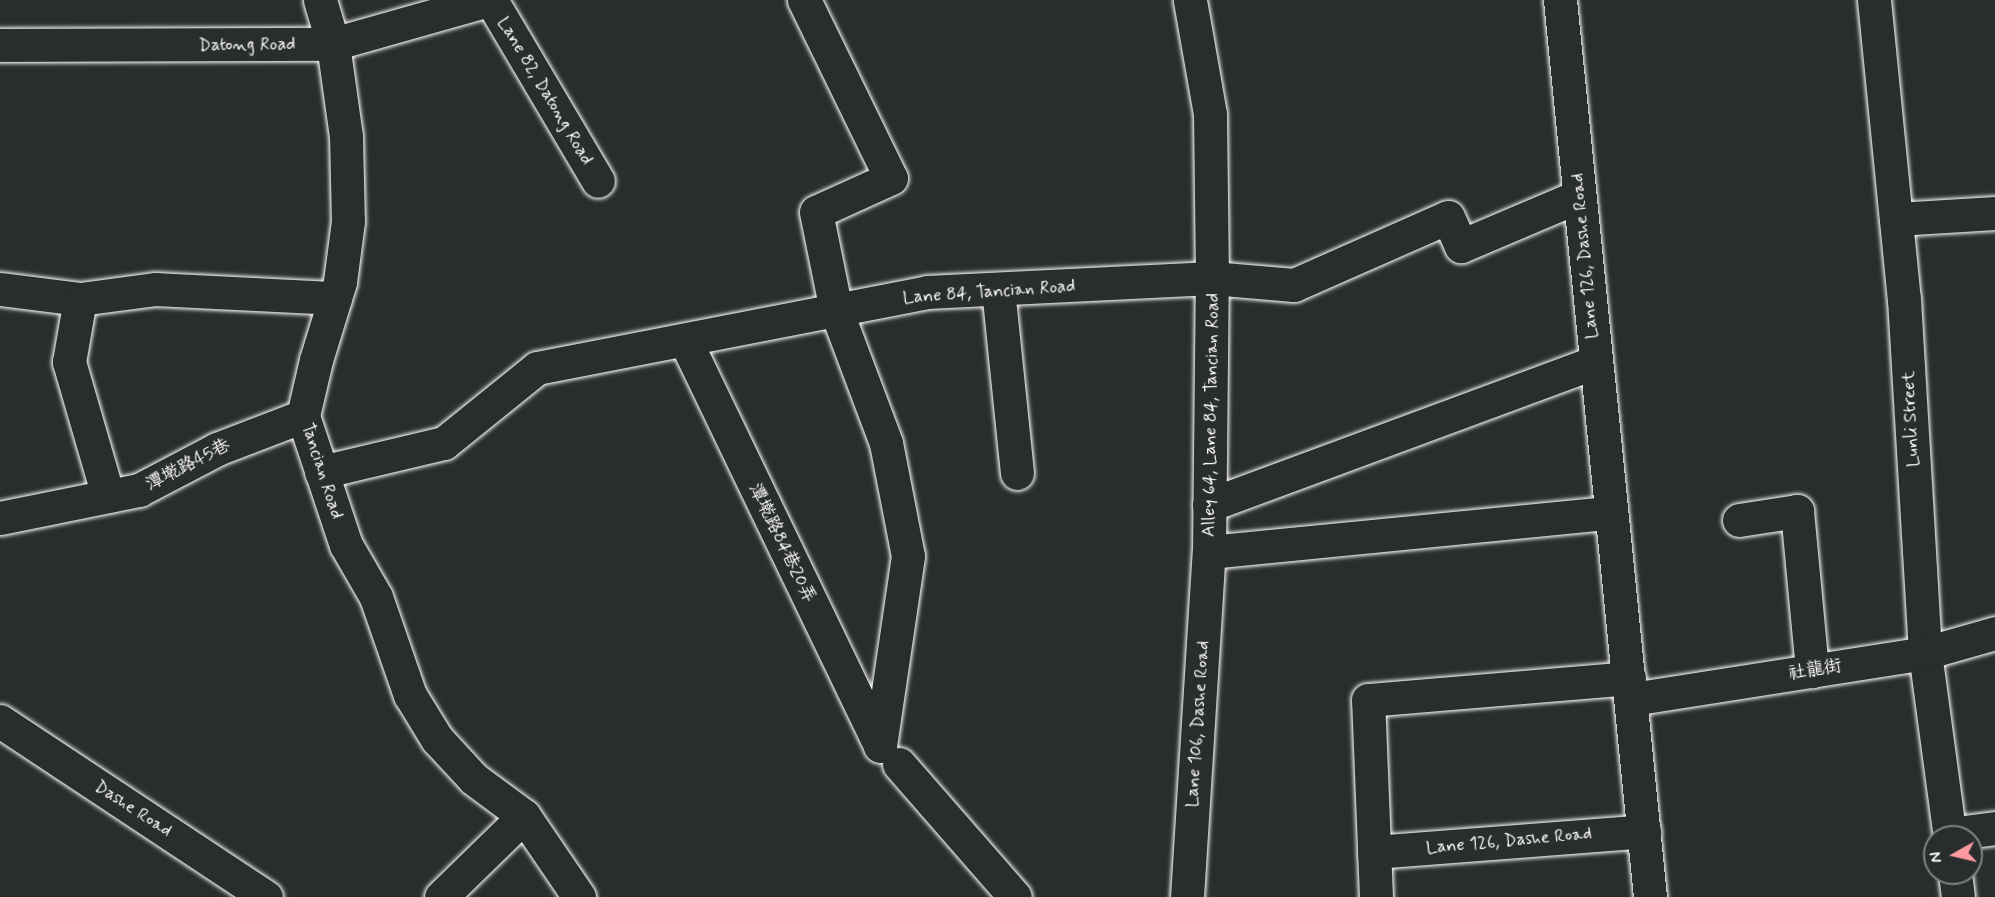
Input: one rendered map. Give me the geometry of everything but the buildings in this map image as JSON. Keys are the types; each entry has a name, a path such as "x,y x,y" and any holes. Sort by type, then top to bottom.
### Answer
{"street":[{"name":"Tancian Road","path":"320,0 333,44 346,136 348,221 335,298 303,416 346,545 376,597 410,695 436,738 474,779 524,816 579,897"},
{"name":"Datong Road","path":"0,45 333,44 489,0"},
{"name":"Lane 82, Datong Road","path":"489,0 598,182"},
{"path":"804,0 891,178 816,212 836,310 886,443 908,556 889,755"},
{"name":"Alley 64, Lane 84, Tancian Road","path":"1190,0 1210,114 1212,278 1209,552"},
{"name":"Lane 126, Dashe Road","path":"1560,0 1608,513 1631,689 1650,897"},
{"name":"Lunli Street","path":"1874,0 1896,219 1925,653 1949,825"},
{"name":"Lane 84, Tancian Road","path":"321,472 444,443 537,368 927,292 1212,278 1294,285 1448,218 1461,246 1579,196"},
{"path":"1896,219 1995,213"},
{"path":"0,289 80,298 156,290 335,298"},
{"path":"998,289 1017,473"},
{"path":"80,298 69,362 108,496"},
{"name":"潭墘路84巷20弄","path":"685,340 889,755 1016,897"},
{"path":"1209,505 1595,362"},
{"name":"潭墘路45巷","path":"0,519 139,490 217,448 303,416"},
{"path":"1739,520 1797,511 1812,671"},
{"path":"1209,552 1608,513"},
{"name":"Lane 106, Dashe Road","path":"1186,897 1209,552"},
{"name":"社龍街","path":"1631,689 1812,671 1925,653 1995,633"},
{"path":"1376,897 1368,700 1631,689"},
{"name":"Dashe Road","path":"0,721 266,897"},
{"path":"441,897 524,816"},
{"name":"Lane 126, Dashe Road","path":"1374,852 1644,831"}]}
